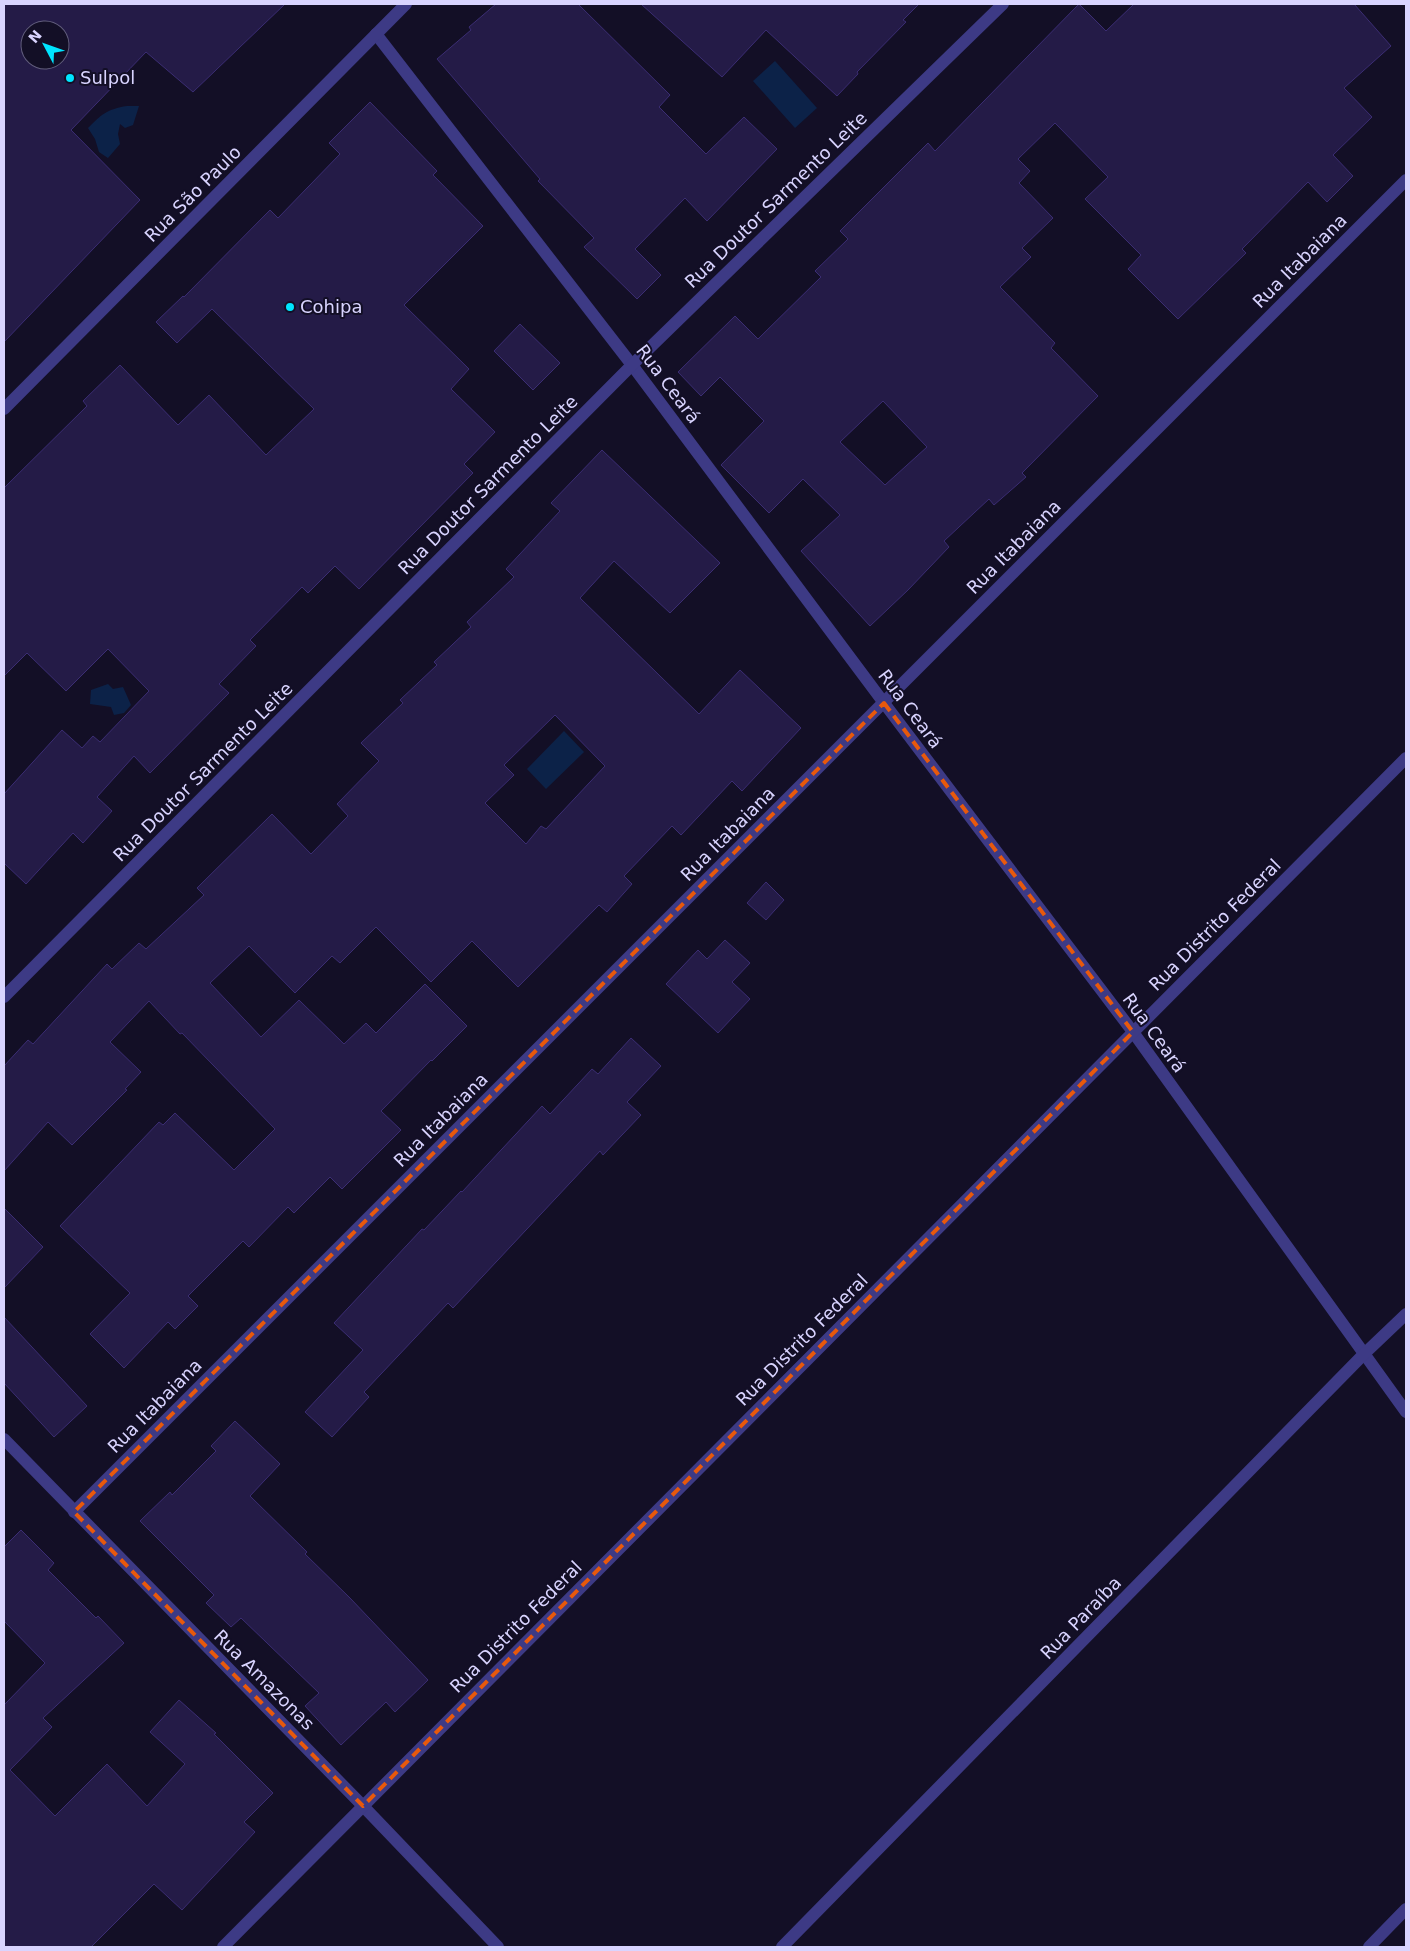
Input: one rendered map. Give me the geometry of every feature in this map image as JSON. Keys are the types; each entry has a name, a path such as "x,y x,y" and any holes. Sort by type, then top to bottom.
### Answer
{"street":[{"name":"Rua São Paulo","path":"4,409 406,4"},
{"name":"Rua Doutor Sarmento Leite","path":"4,997 632,365 1003,4"},
{"name":"Rua Ceará","path":"376,34 632,365 884,703 1133,1032 1406,1412"},
{"name":"Rua Itabaiana","path":"74,1512 1406,180"},
{"name":"Rua Distrito Federal","path":"223,1947 1406,758"},
{"name":"Rua Paraíba","path":"782,1947 1406,1314"},
{"name":"Rua Amazonas","path":"4,1440 363,1806 498,1947"},
{"path":"1369,1947 1406,1909"}],"highlighted area":[{"path":"884,703 1133,1032 363,1806 74,1512"}],"water":[{"path":"775,61 817,108 795,128 753,81"},
{"path":"127,106 139,106 133,125 125,128 120,124 118,134 120,144 108,158 99,152 95,139 88,128 105,113"},
{"path":"108,684 113,689 123,687 131,705 124,713 114,715 111,707 90,704 91,690"},
{"path":"564,731 584,752 546,789 527,769"}],"building":[{"path":"4,4 285,4 193,92 146,52 71,130 140,200 4,342"},
{"path":"496,4 578,4 670,95 659,107 706,154 744,117 777,149 707,221 685,198 635,249 661,275 637,299 584,247 594,238 538,181 540,179 437,59 471,30 469,27"},
{"path":"641,4 919,4 903,20 906,22 857,72 858,74 837,96 766,30 722,77"},
{"path":"1079,4 1106,31 1134,4 1354,4 1391,46 1344,88 1372,117 1333,155 1353,176 1327,202 1308,182 1242,249 1246,253 1178,319 1128,269 1141,255 1085,199 1108,177 1055,123 1018,159 1030,171 1019,183 1053,218 1022,248 1031,257 1000,287 1055,343 1051,348 1098,396 1022,473 1026,477 994,505 989,499 944,541 949,547 870,626 801,551 840,515 803,479 769,513 721,465 764,421 720,377 701,396 678,372 735,316 758,339 821,277 815,271 848,239 840,231 928,143 935,151","holes":["883,401 927,447 885,485 840,442"]},
{"path":"370,102 437,171 433,175 483,226 404,305 469,369 451,389 495,432 464,464 473,473 359,589 335,566 308,593 302,587 250,640 256,646 219,684 229,693 150,773 134,756 97,797 112,811 83,843 73,833 26,884 4,863 4,794 62,730 82,748 93,736 100,742 149,691 108,649 66,691 27,653 4,676 4,488 87,406 83,401 120,365 178,425 209,395 266,455 314,409 212,309 177,343 156,322 184,297 270,210 278,218 340,154 329,143"},
{"path":"520,324 560,363 533,390 494,351"},
{"path":"602,450 720,563 670,613 614,561 580,598 699,714 740,670 801,728 742,791 732,781 681,835 672,826 624,876 632,884 607,912 599,905 518,987 472,941 431,982 376,927 340,963 332,956 295,993 249,946 210,983 261,1037 299,1000 344,1044 366,1023 376,1033 425,984 467,1026 381,1111 401,1130 342,1189 330,1177 294,1213 288,1207 249,1247 243,1241 188,1296 198,1306 175,1329 168,1322 124,1368 90,1334 130,1293 60,1226 159,1122 163,1125 175,1113 234,1170 275,1129 149,1001 110,1042 141,1072 125,1089 127,1090 72,1145 48,1122 4,1171 4,1066 28,1040 33,1044 107,964 112,969 139,943 146,949 204,895 197,888 272,814 311,854 348,816 337,804 379,761 361,743 403,703 400,700 437,665 434,662 471,627 467,622 514,577 506,569 560,511 551,503","holes":["555,715 605,766 546,829 541,826 526,844 485,803 514,775 504,765"]},
{"path":"766,882 784,900 766,920 747,903"},
{"path":"725,940 750,963 732,982 750,999 718,1033 666,984 698,950 707,959"},
{"path":"631,1038 661,1066 627,1102 641,1115 603,1155 600,1151 453,1308 448,1303 364,1392 369,1397 332,1437 305,1412 363,1350 334,1323 422,1229 424,1230 462,1192 542,1106 550,1114 592,1069 598,1074"},
{"path":"4,1208 43,1247 4,1288"},
{"path":"4,1317 87,1406 54,1437 4,1383"},
{"path":"235,1421 280,1464 250,1496 307,1552 305,1554 428,1680 395,1712 386,1702 341,1745 305,1706 319,1693 241,1618 231,1627 206,1603 214,1595 140,1521 170,1492 172,1495 216,1451 211,1446"},
{"path":"21,1530 54,1563 48,1570 124,1643 43,1718 52,1727 10,1770 55,1816 107,1764 147,1806 185,1764 150,1732 179,1700 216,1733 214,1734 273,1793 244,1822 255,1832 182,1910 154,1884 91,1947 4,1947 4,1705 45,1663 4,1621 4,1547"}],"place":[{"name":"Sulpol","path":"70,78"},
{"name":"Cohipa","path":"290,307"}]}
